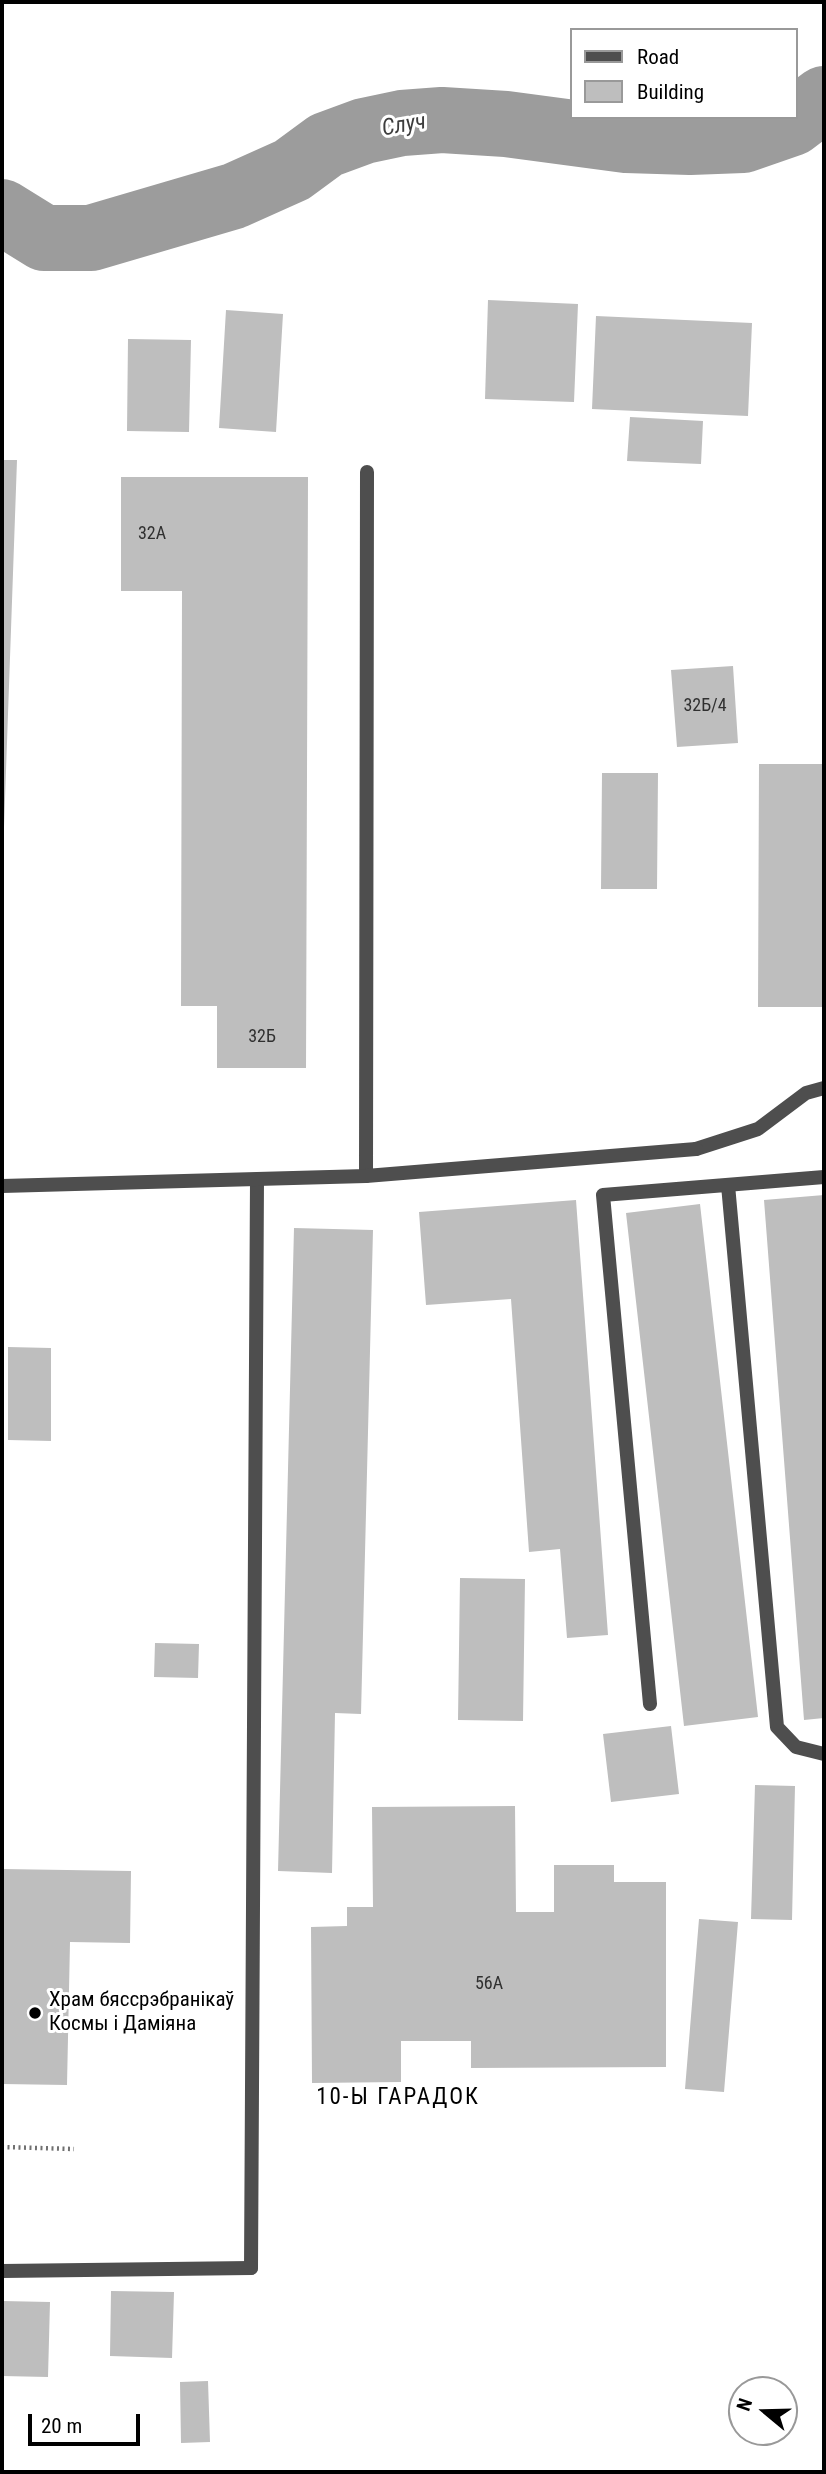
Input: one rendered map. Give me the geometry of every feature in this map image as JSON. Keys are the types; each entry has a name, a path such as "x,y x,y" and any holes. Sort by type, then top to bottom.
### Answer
{"street":[{"path":"366,1176 367,472"},
{"path":"2,1186 366,1176 696,1149 758,1129 806,1093 824,1088"},
{"path":"650,1704 603,1195 824,1177"},
{"path":"2,2271 251,2268 257,1180"},
{"path":"728,1185 777,1727 796,1747 824,1754"}],"path":[{"path":"2,2147 74,2149"}],"building":[{"path":"488,300 578,304 574,402 485,399"},
{"path":"226,310 283,314 276,432 219,428"},
{"path":"596,316 752,323 748,416 592,409"},
{"path":"128,339 191,340 189,432 127,431"},
{"path":"630,417 703,421 701,464 627,461"},
{"path":"2,460 17,460 4,827 2,827"},
{"path":"121,477 308,477 306,1068 217,1068 217,1006 181,1006 182,591 121,591"},
{"path":"733,666 738,743 677,747 671,670"},
{"path":"759,764 824,764 824,1007 758,1007"},
{"path":"602,773 658,773 657,889 601,889"},
{"path":"824,1195 824,1718 804,1720 764,1200"},
{"path":"576,1200 608,1635 567,1638 560,1549 529,1552 511,1299 426,1305 419,1212"},
{"path":"700,1204 758,1717 684,1726 626,1213"},
{"path":"294,1228 373,1230 361,1714 335,1713 332,1873 278,1871"},
{"path":"8,1347 51,1348 51,1441 8,1440"},
{"path":"460,1578 525,1579 523,1721 458,1720"},
{"path":"155,1643 199,1644 198,1678 154,1677"},
{"path":"671,1726 679,1794 611,1802 603,1734"},
{"path":"755,1785 795,1786 792,1920 751,1919"},
{"path":"515,1806 516,1912 554,1912 554,1865 614,1865 614,1882 666,1882 666,2067 471,2068 471,2041 401,2041 401,2082 312,2083 311,1927 347,1926 347,1907 373,1907 372,1807"},
{"name":"Храм бяссрэбранікаў Космы і Даміяна","path":"2,1869 131,1871 130,1943 70,1942 67,2085 2,2084"},
{"path":"699,1919 738,1922 724,2092 685,2089"},
{"path":"111,2291 174,2292 172,2358 110,2356"},
{"path":"2,2301 50,2302 48,2377 2,2376"},
{"path":"208,2381 210,2442 181,2443 180,2382"}],"waterway":[{"name":"Случ","path":"798,118 824,99"},
{"name":"Случ","path":"2,212 44,238 91,238 234,196 292,170 326,145 364,131 402,123 442,120 506,124 626,140 690,142 743,140 797,119"}],"place":[{"name":"Храм бяссрэбранікаў Космы і Даміяна","path":"35,2013"}],"district":[{"name":"10-Ы ГАРАДОК","path":"398,2098"}]}
